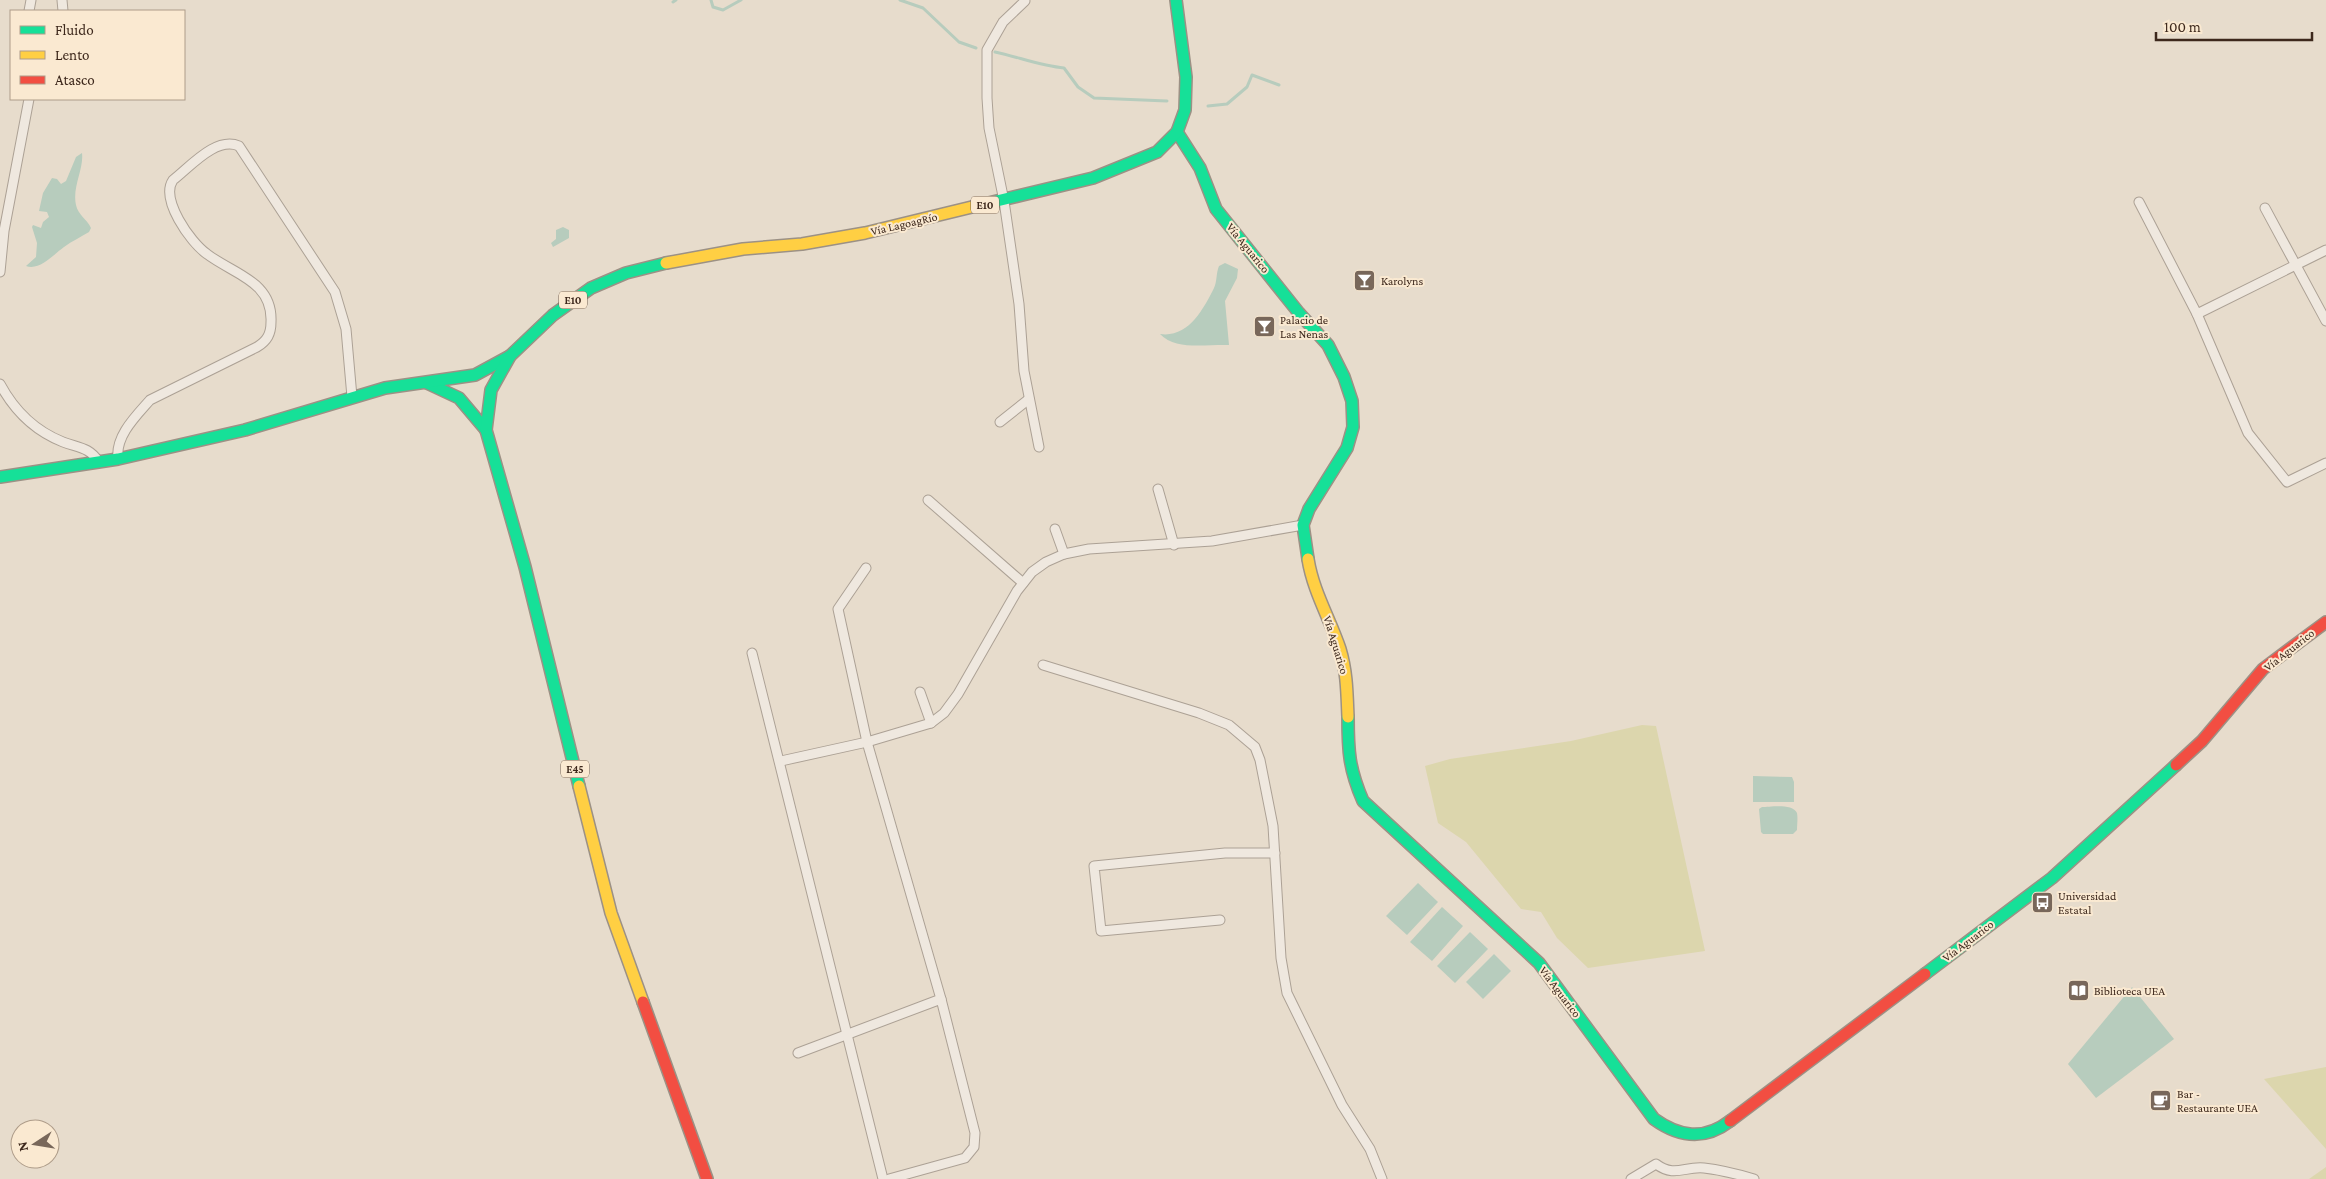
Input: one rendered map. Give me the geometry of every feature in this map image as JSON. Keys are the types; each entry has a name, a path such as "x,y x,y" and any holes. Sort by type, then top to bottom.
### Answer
{"main road":[{"name":"Vía LagoagRío","path":"510,356 553,315 575,298 591,288 626,273 742,249 802,244 865,233 1093,178 1157,152 1177,132 1185,110 1186,78 1176,0"},
{"name":"Vía Aguarico","path":"1177,132 1200,168 1216,209 1299,313 1328,345 1344,377 1352,401 1353,427 1346,448 1309,509 1303,525 1310,573 1340,649 1347,676 1348,752 1352,776 1363,801 1538,963 1654,1120 1671,1132 1686,1136 1706,1132 1726,1124 2052,878 2202,741 2262,670 2326,622"},
{"path":"0,477 118,459 246,430 386,388 475,375 510,356"},
{"name":"E45","path":"510,356 495,378 491,390 486,430 526,567 611,913 708,1179"},
{"path":"427,383 459,398 486,430"}],"street":[{"path":"1025,1 1003,22 987,50 989,128 1004,201 1019,304 1024,370 1039,447"},
{"path":"0,272 4,231 29,100"},
{"path":"118,459 120,441 138,413 150,400 257,347 269,335 271,310 266,297 245,275 205,253 176,214 168,196 168,187 173,180 218,146 233,143 240,146 335,292 346,329 352,397"},
{"path":"2138,202 2197,314 2248,434 2287,482 2326,463"},
{"path":"2265,208 2326,321"},
{"path":"2197,314 2326,250"},
{"path":"0,384 22,416 55,438 86,448 99,462"},
{"path":"1000,422 1029,399"},
{"path":"1158,489 1174,545"},
{"path":"928,500 1023,583"},
{"path":"780,761 868,742 931,723 944,713 958,694 1023,583 1032,572 1046,562 1064,554 1089,549 1174,545 1303,525"},
{"path":"1055,530 1064,554"},
{"path":"866,568 838,609 868,742 941,1000 975,1133 974,1147 965,1158 889,1179"},
{"path":"752,653 883,1179"},
{"path":"1043,665 1199,713 1228,725 1255,747 1268,795 1275,853 1281,958 1287,993 1342,1105 1370,1149 1382,1179"},
{"path":"920,692 931,723"},
{"path":"1220,920 1101,931 1094,866 1225,853 1275,853"},
{"path":"798,1053 941,1000"},
{"path":"1631,1179 1656,1164 1670,1172 1701,1168 1731,1172 1754,1179"}],"shaded area":[{"path":"82,153 75,198 79,212 91,228 89,232 67,245 42,264 31,267 26,266 36,257 37,243 32,227 33,225 41,228 43,222 49,217 47,212 39,211 43,193 52,178 57,179 61,184 66,181 76,157"},
{"path":"563,227 569,230 569,238 553,247 551,243 556,239 556,230"},
{"path":"1225,263 1238,269 1237,278 1225,301 1229,345 1183,345 1174,343 1160,334 1179,332 1193,321 1205,305 1214,288 1219,266"},
{"path":"1642,725 1656,726 1705,951 1588,968 1557,938 1541,912 1521,909 1466,842 1438,823 1425,766 1450,759 1571,741"},
{"path":"1753,776 1792,777 1794,782 1794,802 1753,802"},
{"path":"1776,806 1795,810 1797,813 1797,830 1793,834 1763,834 1761,832 1759,809"},
{"path":"1418,883 1438,902 1407,935 1386,916"},
{"path":"1442,907 1463,926 1432,961 1410,942"},
{"path":"1470,932 1488,949 1455,983 1437,966"},
{"path":"1494,954 1511,971 1483,999 1466,982"},
{"path":"2132,987 2174,1039 2096,1098 2068,1064"},
{"path":"2326,1067 2326,1149 2264,1079"},
{"path":"2326,1167 2326,1179 2309,1179"}],"waterway":[{"path":"711,0 713,7 723,10 741,0"},
{"path":"900,0 923,8 959,42 976,48"},
{"path":"995,52 1064,68 1078,87 1094,98 1167,101"},
{"path":"1208,106 1227,104 1247,87 1252,75 1279,85"}],"traffic: fast":[{"path":"976,206 1093,178 1157,152 1177,132 1185,110 1186,77 1176,0"},
{"path":"1177,132 1200,168 1216,209 1299,313 1328,345 1344,377 1352,401 1353,427 1347,448 1309,509 1303,525 1308,559"},
{"path":"579,786 525,567 486,430 491,390 510,356 553,315 591,288 626,273 666,263"},
{"path":"0,477 118,459 245,430 385,388 475,375 510,356"},
{"path":"427,383 459,398 486,430"},
{"path":"1348,717 1350,760 1363,801 1539,963 1654,1119 1673,1130 1692,1134 1711,1132 1730,1121"},
{"path":"1925,974 2052,878 2176,765"}],"traffic: slow":[{"path":"666,263 743,249 802,244 865,233 976,206"},
{"path":"1308,559 1310,571 1322,605 1340,649 1344,666 1348,717"},
{"path":"579,786 611,913 643,1002"}],"traffic: jam":[{"path":"2176,765 2202,741 2263,669 2326,622"},
{"path":"1730,1121 1925,974"},
{"path":"643,1002 707,1179"}],"place":[{"name":"Karolyns","path":"1365,281"},
{"name":"Palacio de Las Nenas","path":"1264,327"},
{"name":"Universidad Estatal","path":"2042,903"},
{"name":"Biblioteca UEA","path":"2078,991"},
{"name":"Bar - Restaurante UEA","path":"2161,1101"}]}
